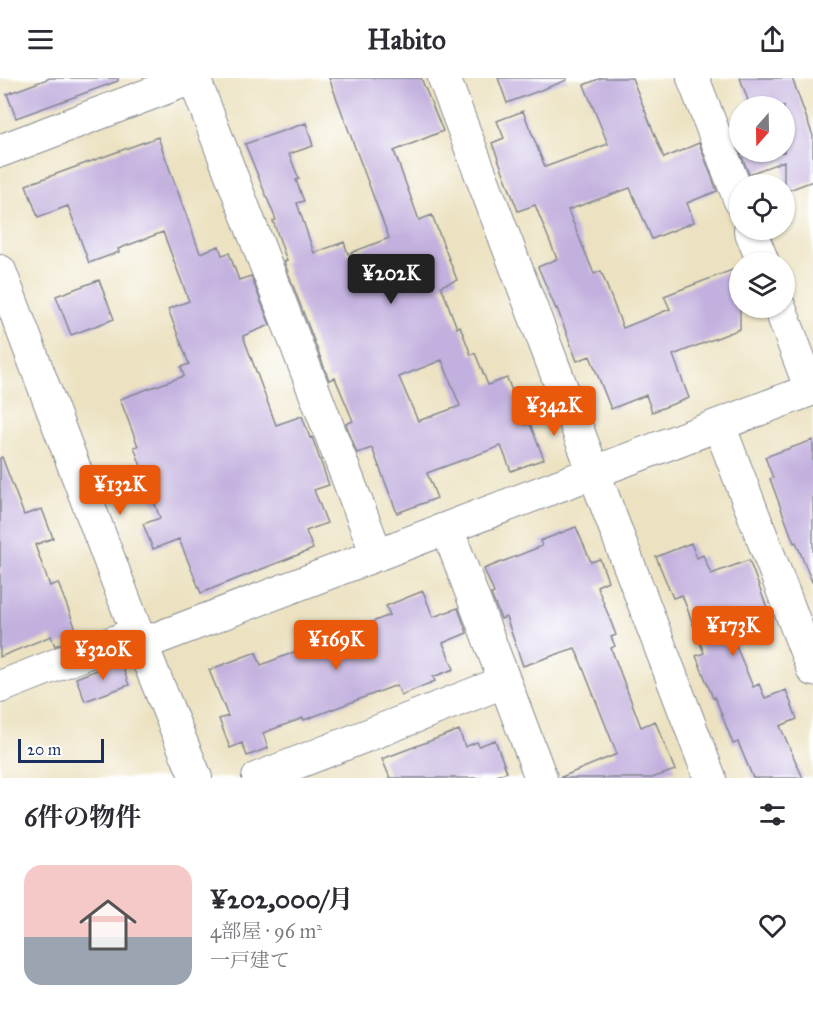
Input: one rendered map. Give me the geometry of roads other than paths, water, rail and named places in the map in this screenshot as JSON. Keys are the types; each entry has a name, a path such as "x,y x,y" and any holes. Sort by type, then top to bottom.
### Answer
{"street":[{"path":"0,151 193,78 377,555"},
{"path":"444,78 710,778"},
{"path":"693,78 730,174"},
{"path":"0,271 195,778"},
{"path":"0,687 377,555 812,389 784,318"},
{"path":"719,425 813,670"},
{"path":"447,528 541,778"},
{"path":"258,778 504,682"}]}
